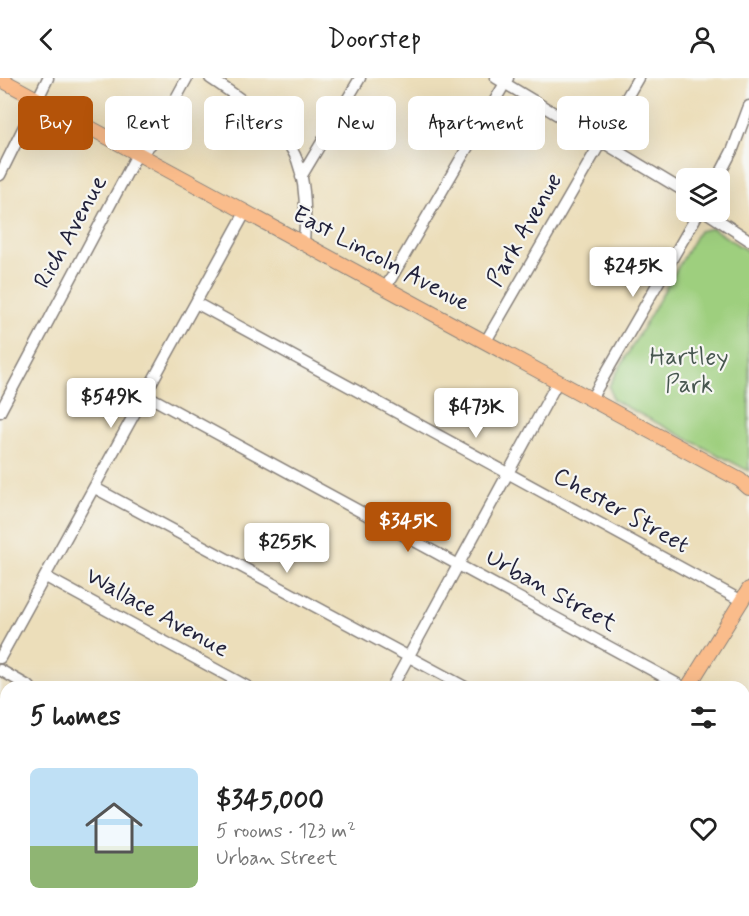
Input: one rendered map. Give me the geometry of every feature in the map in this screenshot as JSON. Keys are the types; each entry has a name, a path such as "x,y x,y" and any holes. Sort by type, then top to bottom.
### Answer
{"main road":[{"name":"East Lincoln Avenue","path":"0,79 32,96"},
{"name":"East Lincoln Avenue","path":"93,129 746,482"},
{"path":"692,681 745,595"}],"street":[{"path":"41,96 48,78"},
{"name":"Rich Avenue","path":"0,412 129,170 140,154 151,144 187,78"},
{"path":"210,78 273,127 297,159 305,220 304,242"},
{"path":"301,177 360,78"},
{"name":"Park Avenue","path":"627,96 638,78"},
{"path":"386,287 503,80 557,115"},
{"path":"723,168 749,106"},
{"path":"0,175 18,140"},
{"name":"Park Avenue","path":"486,341 595,150"},
{"path":"614,150 676,187"},
{"path":"0,658 246,211"},
{"path":"591,399 693,222"},
{"path":"722,222 748,238"},
{"name":"Chester Street","path":"196,303 508,473 745,595"},
{"path":"395,681 558,381"},
{"name":"Urban Street","path":"146,395 671,681"},
{"path":"95,488 454,681"},
{"name":"Wallace Avenue","path":"46,577 237,681"},
{"path":"0,670 19,681"}],"green space":[{"name":"Hartley Park","path":"712,228 749,252 749,471 613,400 609,386 699,231"}]}
